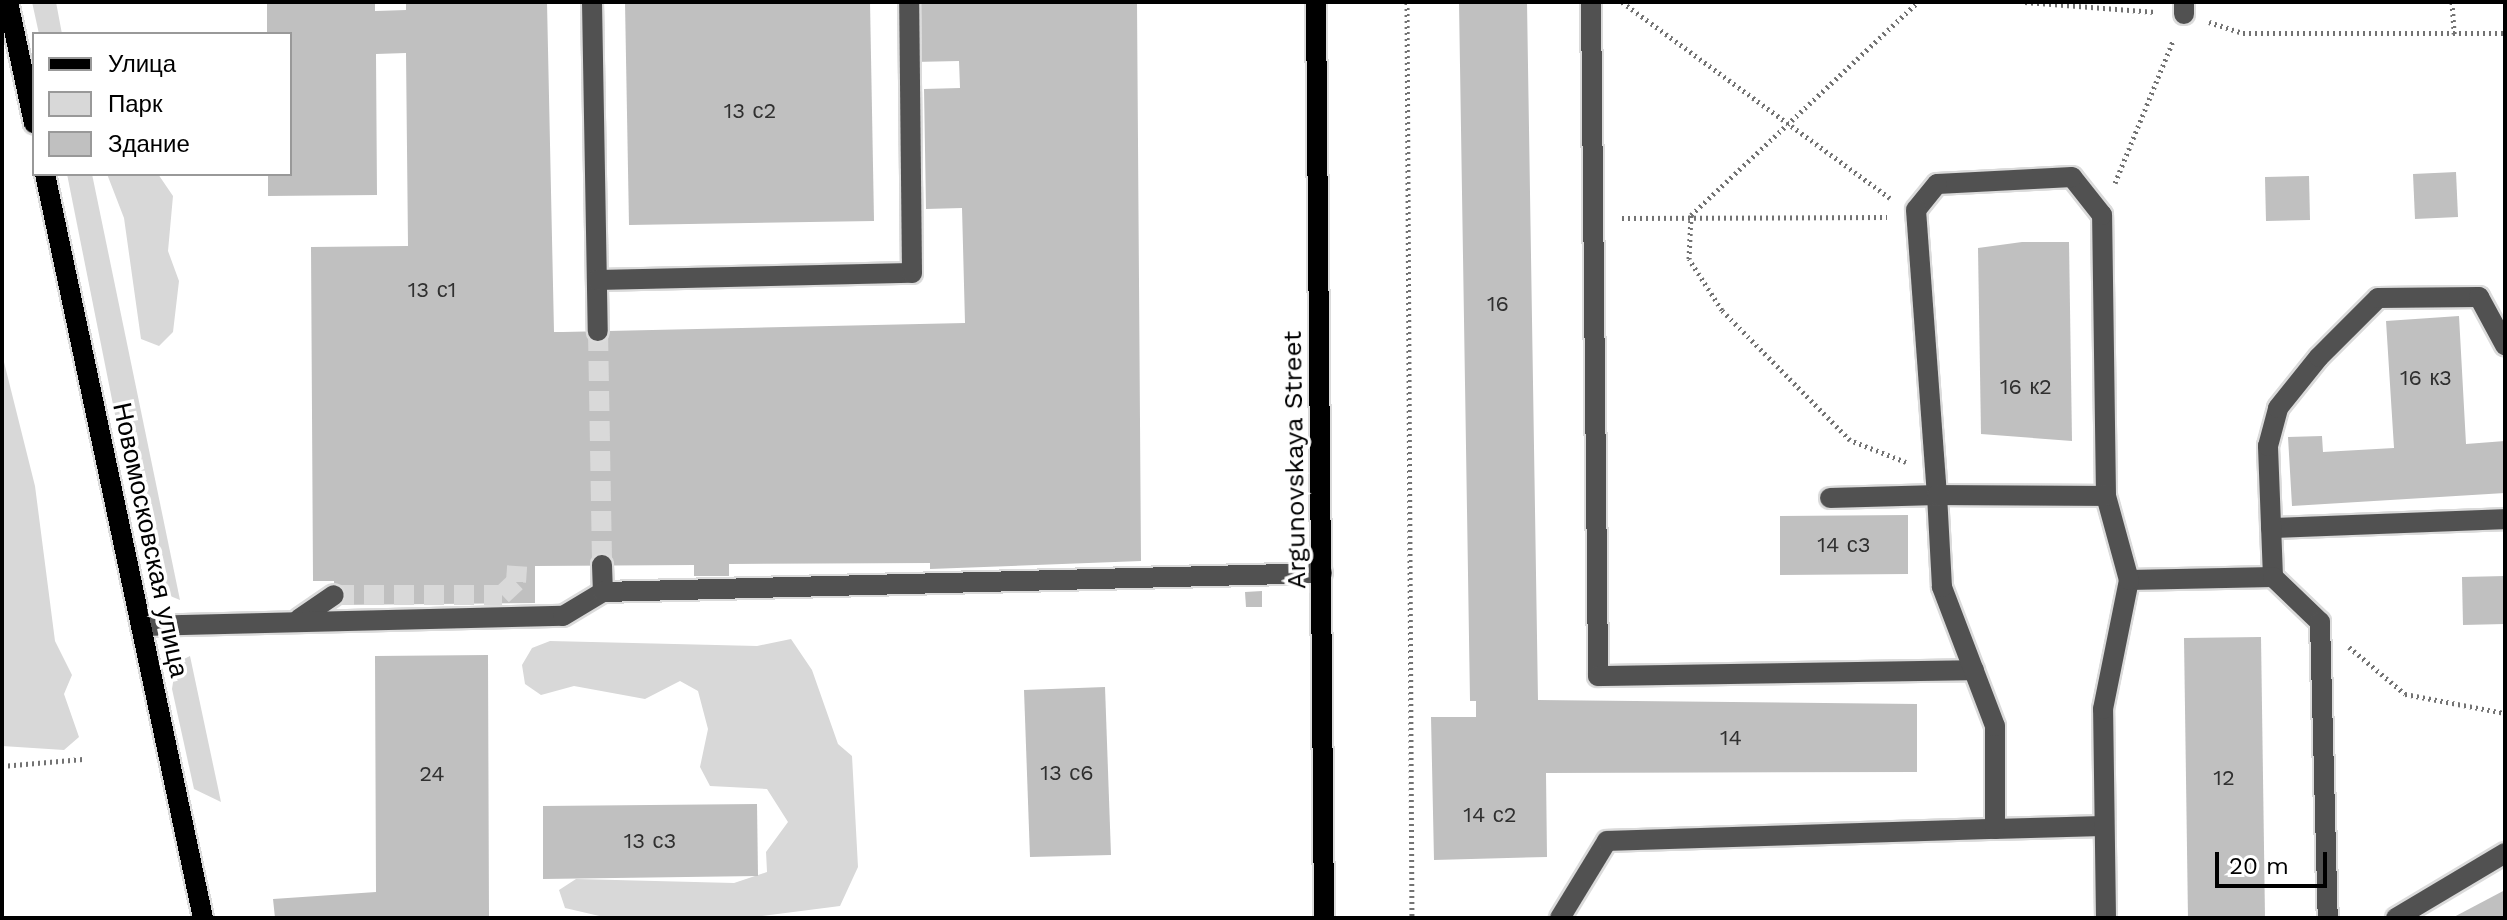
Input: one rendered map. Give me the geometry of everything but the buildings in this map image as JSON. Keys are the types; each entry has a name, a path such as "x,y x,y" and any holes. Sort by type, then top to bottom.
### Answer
{"main road":[{"path":"8,2 32,114"},
{"name":"Argunovskaya Street","path":"1316,2 1324,918"},
{"name":"Новомосковская улица","path":"45,176 203,918"}],"lane":[{"path":"592,2 598,331"},
{"path":"597,280 912,273 909,2"},
{"path":"1591,2 1598,676 1974,670"},
{"path":"1995,829 1995,726 1942,587 1916,217 1937,184 2072,177 2102,215 2106,496 2129,580 2103,709 2102,826 2106,918"},
{"path":"2328,918 2320,622 2273,577 2268,446 2278,408 2378,298 2479,297 2505,345"},
{"path":"1830,498 2106,496"},
{"path":"2271,528 2505,519"},
{"path":"602,565 603,592"},
{"path":"142,626 299,619 563,616 603,592 1322,573"},
{"path":"2129,580 2273,577"},
{"path":"299,619 334,595"},
{"path":"1560,918 1607,841 2102,826"},
{"path":"2396,918 2505,853"}],"path":[{"path":"1407,2 1412,918"},
{"path":"1622,2 1916,217"},
{"path":"1918,2 1784,121 1691,215 1689,259 1722,310 1850,440 1935,474"},
{"path":"2025,2 2184,8 2243,33 2505,33"},
{"path":"2452,2 2454,34"},
{"path":"2102,215 2184,8"},
{"path":"1593,219 1691,215 1916,217"},
{"path":"2320,622 2405,694 2505,713"},
{"path":"2,766 83,759"}],"green space":[{"path":"32,2 56,2 62,32 39,32"},
{"path":"67,176 92,176 180,600 153,589 147,575"},
{"path":"108,176 159,176 173,196 168,251 179,281 173,332 159,346 141,339 124,218"},
{"path":"2,354 35,486 55,641 72,675 64,694 79,737 64,750 2,746"},
{"path":"791,639 812,670 838,744 852,756 858,867 840,906 746,918 608,918 565,908 559,890 576,879 734,883 767,872 766,852 788,822 767,789 710,786 700,767 708,729 698,691 680,681 645,699 574,686 541,695 525,684 522,665 532,648 550,641 757,646"},
{"path":"190,656 221,802 194,789 172,689 176,663"}],"tunnel":[{"path":"598,331 602,565"},
{"path":"334,595 502,595 516,582 517,566"}]}
